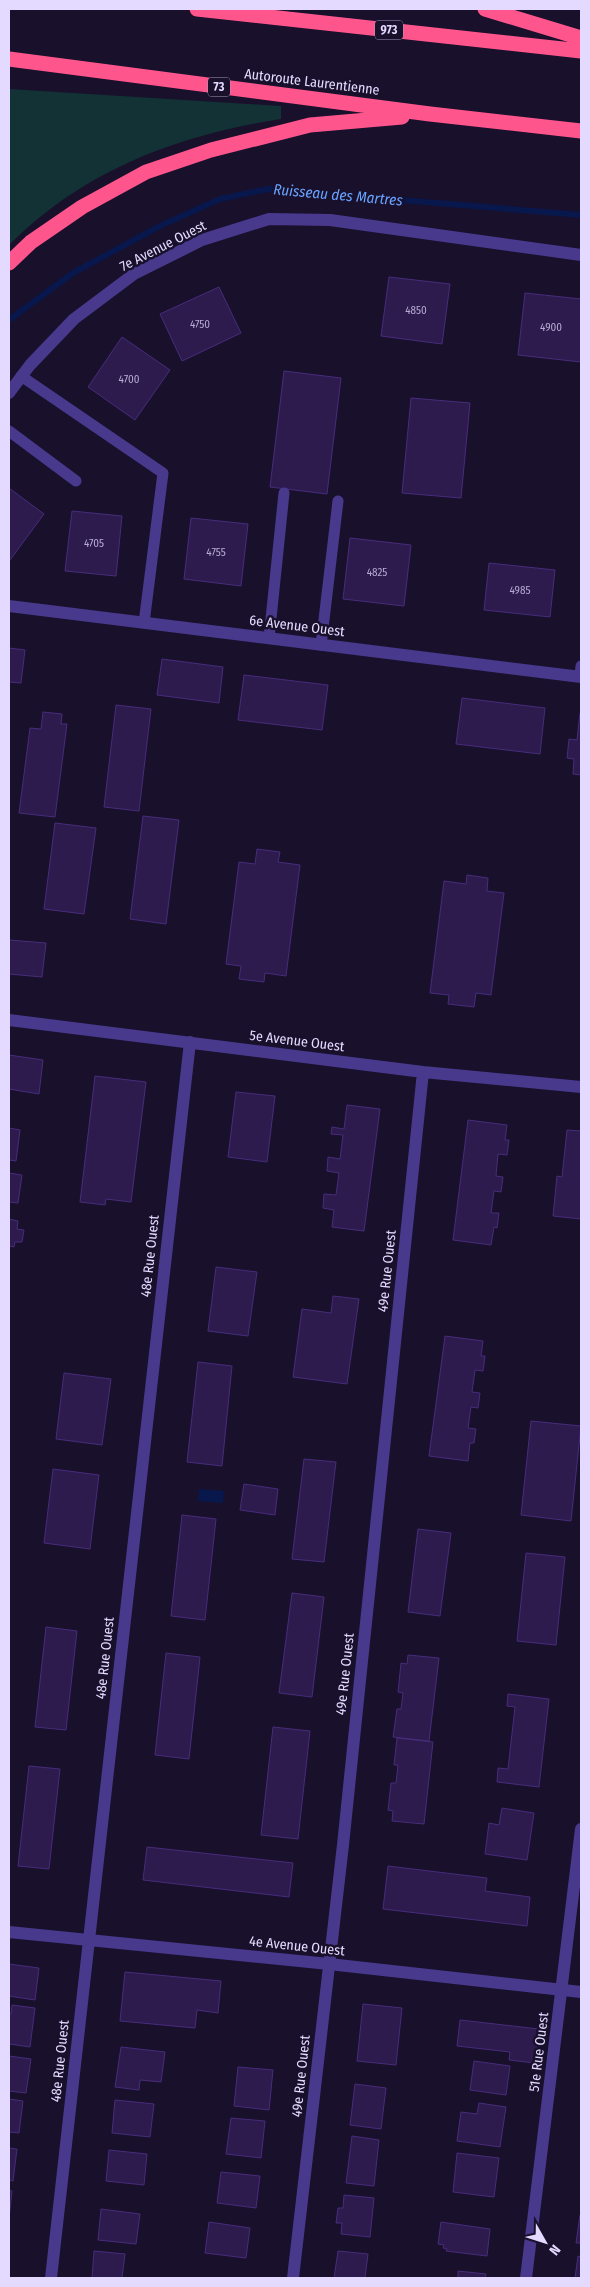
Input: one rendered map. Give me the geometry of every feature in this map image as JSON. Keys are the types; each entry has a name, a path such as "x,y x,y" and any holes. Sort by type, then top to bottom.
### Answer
{"highway":[{"name":"973","path":"198,9 581,51"},
{"path":"485,9 581,38"},
{"name":"Autoroute Laurentienne","path":"9,59 430,114 581,130"},
{"path":"9,263 31,242 82,207 146,172 211,150 310,125 430,114"}],"street":[{"name":"7e Avenue Ouest","path":"9,393 22,376 74,320 134,274 202,240 269,219 330,220 581,255"},
{"name":"6e Avenue Ouest","path":"9,606 269,638 581,673"},
{"name":"5e Avenue Ouest","path":"9,1020 423,1072 581,1088"},
{"name":"48e Rue Ouest","path":"51,2278 190,1042"},
{"name":"49e Rue Ouest","path":"293,2278 343,1844 423,1072"},
{"name":"51e Rue Ouest","path":"526,2278 581,1829"},
{"name":"4e Avenue Ouest","path":"9,1932 328,1964 561,1992 581,1992"}],"lane":[{"path":"22,376 163,473 144,623"},
{"path":"9,431 76,481"},
{"path":"269,638 284,493"},
{"path":"321,644 338,501"}],"green space":[{"path":"9,89 281,106 281,119 206,135 169,146 134,160 101,176 69,196 38,219 9,245"}],"shaded area":[{"path":"199,1489 224,1491 223,1503 198,1501"}],"building":[{"path":"389,277 450,284 442,344 381,336"},
{"path":"219,287 241,333 182,361 160,314"},
{"path":"525,293 581,299 581,362 518,355"},
{"path":"122,337 170,370 135,420 88,387"},
{"path":"284,371 341,378 327,494 270,487"},
{"path":"411,398 470,403 461,498 402,493"},
{"path":"9,488 44,514 10,560 9,559"},
{"path":"72,511 122,516 116,576 65,571"},
{"path":"191,518 248,524 241,586 184,579"},
{"path":"350,538 411,545 404,606 343,599"},
{"path":"489,563 555,570 550,617 484,610"},
{"path":"9,648 25,650 21,683 9,682"},
{"path":"162,659 223,667 219,703 157,695"},
{"path":"244,675 328,685 322,730 238,720"},
{"path":"462,698 545,708 540,754 456,744"},
{"path":"116,705 151,709 139,811 104,807"},
{"path":"43,712 62,714 61,724 67,724 55,817 19,813 30,728 41,729"},
{"path":"580,713 581,775 573,774 574,759 567,758 569,739 577,740"},
{"path":"143,816 179,820 166,924 130,919"},
{"path":"55,823 96,828 84,914 44,909"},
{"path":"257,849 280,852 278,862 300,865 286,976 265,973 264,982 239,979 241,966 226,964 239,862 255,864"},
{"path":"467,875 488,878 487,891 504,893 491,995 476,993 474,1007 448,1004 449,995 430,993 444,881 466,884"},
{"path":"9,940 46,943 42,977 9,974"},
{"path":"9,1055 43,1060 39,1094 9,1089"},
{"path":"95,1076 146,1082 131,1202 106,1199 105,1205 80,1202"},
{"path":"236,1092 275,1096 267,1162 228,1157"},
{"path":"347,1105 380,1109 364,1231 332,1227 334,1210 323,1208 324,1194 336,1195 339,1173 327,1171 328,1157 340,1159 343,1135 331,1134 332,1127 344,1129"},
{"path":"468,1120 507,1125 505,1140 509,1140 507,1155 498,1154 496,1176 503,1177 501,1192 494,1191 491,1213 499,1213 497,1228 494,1227 491,1245 453,1240"},
{"path":"9,1128 20,1130 16,1161 9,1160"},
{"path":"567,1130 581,1131 581,1219 553,1216 557,1176 562,1177"},
{"path":"9,1173 22,1175 18,1203 9,1202"},
{"path":"9,1219 18,1221 17,1229 24,1230 22,1242 15,1242 14,1247 9,1246"},
{"path":"216,1267 257,1272 248,1336 208,1331"},
{"path":"333,1296 359,1299 347,1384 293,1377 302,1309 331,1313"},
{"path":"445,1336 483,1341 481,1356 485,1356 483,1371 475,1370 472,1392 480,1393 478,1408 471,1407 468,1428 476,1429 474,1443 470,1443 468,1461 429,1456"},
{"path":"198,1362 232,1366 222,1466 187,1462"},
{"path":"64,1373 111,1379 102,1445 56,1439"},
{"path":"531,1421 581,1426 571,1521 521,1515"},
{"path":"304,1459 336,1462 324,1562 292,1559"},
{"path":"53,1469 99,1475 90,1549 44,1543"},
{"path":"244,1484 278,1489 275,1515 240,1510"},
{"path":"182,1515 216,1519 205,1620 171,1616"},
{"path":"418,1529 451,1533 440,1616 408,1612"},
{"path":"526,1553 565,1557 556,1645 517,1641"},
{"path":"292,1593 324,1597 312,1697 279,1693"},
{"path":"46,1627 77,1631 66,1730 35,1727"},
{"path":"166,1653 200,1657 189,1759 155,1755"},
{"path":"408,1655 439,1658 429,1741 393,1737 397,1709 401,1709 403,1693 398,1692 401,1663 407,1664"},
{"path":"508,1694 549,1699 539,1787 497,1782 498,1768 508,1769 515,1707 507,1706"},
{"path":"273,1727 310,1731 298,1839 261,1835"},
{"path":"397,1738 433,1742 424,1824 392,1821 393,1811 388,1810 391,1783 396,1783 398,1765 394,1765"},
{"path":"29,1766 60,1769 49,1869 18,1866"},
{"path":"502,1808 534,1813 527,1860 485,1854 489,1823 499,1825"},
{"path":"147,1847 293,1863 289,1897 143,1880"},
{"path":"388,1866 487,1878 485,1891 530,1897 527,1926 383,1909"},
{"path":"9,1964 39,1968 35,2000 9,1996"},
{"path":"125,1972 221,1981 218,2013 197,2010 195,2028 120,2021"},
{"path":"363,2004 402,2008 396,2065 357,2061"},
{"path":"12,2005 35,2008 30,2047 9,2044 9,2014 11,2014"},
{"path":"460,2020 539,2029 535,2063 509,2060 510,2052 457,2046"},
{"path":"121,2047 165,2052 161,2082 140,2080 139,2090 115,2087"},
{"path":"9,2056 31,2059 26,2093 9,2091"},
{"path":"474,2061 510,2066 506,2095 470,2090"},
{"path":"238,2067 273,2070 269,2110 234,2106"},
{"path":"355,2084 386,2088 381,2129 350,2125"},
{"path":"9,2099 23,2101 19,2133 9,2132"},
{"path":"115,2100 154,2104 150,2137 112,2133"},
{"path":"479,2103 506,2107 500,2147 457,2141 461,2112 477,2114"},
{"path":"231,2118 265,2121 261,2158 226,2154"},
{"path":"352,2136 379,2140 374,2186 346,2183"},
{"path":"9,2148 17,2149 13,2181 9,2180"},
{"path":"109,2150 147,2154 144,2185 106,2181"},
{"path":"457,2153 499,2158 494,2197 453,2192"},
{"path":"221,2172 260,2176 256,2208 217,2203"},
{"path":"9,2190 12,2191 9,2218"},
{"path":"344,2195 374,2198 370,2237 341,2234 342,2223 336,2223 338,2208 343,2208"},
{"path":"101,2209 140,2214 136,2244 98,2240"},
{"path":"580,2215 581,2243 576,2243"},
{"path":"209,2222 250,2228 246,2258 205,2253"},
{"path":"441,2222 490,2229 487,2256 446,2251 447,2249 443,2248 444,2245 438,2244"},
{"path":"94,2251 125,2254 122,2278 92,2278"},
{"path":"338,2251 368,2254 365,2278 334,2278"},
{"path":"578,2256 581,2257 581,2278 575,2278"},
{"path":"458,2271 486,2274 485,2278 458,2278"}],"waterway":[{"name":"Ruisseau des Martres","path":"9,320 73,273 160,226 220,199 268,189 581,215"}]}
